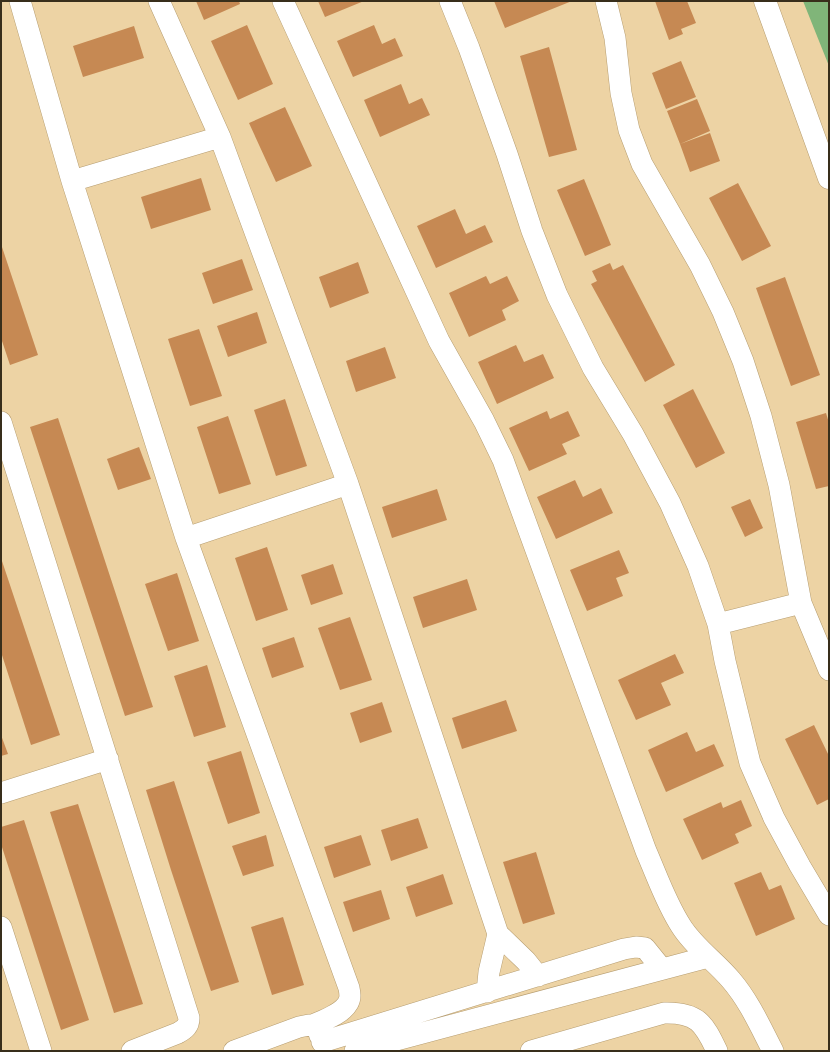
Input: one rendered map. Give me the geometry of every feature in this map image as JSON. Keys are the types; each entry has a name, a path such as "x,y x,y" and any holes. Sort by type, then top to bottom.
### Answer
{"street":[{"path":"20,1 72,181 186,538 349,988 349,1002 343,1009 327,1019 320,1040"},
{"path":"159,1 220,137 348,484 498,934 526,961 538,976"},
{"path":"283,1 439,341 484,421 503,460 646,851 673,912 689,938 731,980 745,999 772,1051"},
{"path":"450,1 469,48 507,154 532,231 557,295 593,368 633,434 670,503 698,566 718,624 725,661 750,764 778,825 829,915"},
{"path":"606,1 615,38 621,93 629,130 642,164 700,265 723,312 743,361 759,409 780,485 801,603 829,670"},
{"path":"765,1 829,178"},
{"path":"72,181 220,137"},
{"path":"1,422 189,1018 189,1024 185,1029 132,1051"},
{"path":"186,538 348,484"},
{"path":"718,624 801,603"},
{"path":"1,793 108,759"},
{"path":"1,927 41,1051"},
{"path":"487,992 498,934"},
{"path":"234,1051 299,1027 320,1040 636,947 645,948 662,969"},
{"path":"355,1051 708,957"},
{"path":"531,1051 664,1013 676,1013 696,1018 705,1027 718,1051"}],"green space":[{"path":"803,1 829,1 829,66"}],"building":[{"path":"196,1 239,1 240,4 204,20"},
{"path":"318,1 364,1 325,17"},
{"path":"494,1 572,1 505,28"},
{"path":"655,1 687,1 696,23 681,29 683,34 669,40"},
{"path":"247,25 273,84 238,100 211,41"},
{"path":"374,25 382,44 395,38 403,56 353,77 337,41"},
{"path":"134,26 144,58 83,77 73,46"},
{"path":"549,47 577,150 549,157 520,56"},
{"path":"681,61 696,97 666,109 652,73"},
{"path":"401,84 409,104 422,98 430,115 380,137 364,100"},
{"path":"697,99 710,131 680,144 667,111"},
{"path":"285,107 312,166 276,182 249,123"},
{"path":"710,133 720,161 690,172 680,144"},
{"path":"201,178 211,210 151,229 141,197"},
{"path":"584,179 611,245 585,256 557,190"},
{"path":"738,183 771,246 742,261 709,198"},
{"path":"455,209 466,234 485,225 493,242 436,268 417,226"},
{"path":"1,244 38,355 10,365 1,338"},
{"path":"242,259 253,290 213,304 202,273"},
{"path":"358,262 369,293 330,308 319,277"},
{"path":"610,263 613,270 623,265 675,365 645,382 591,284 597,281 592,271"},
{"path":"486,276 490,284 507,276 519,301 502,310 506,320 469,337 449,293"},
{"path":"785,277 820,375 791,386 756,288"},
{"path":"257,312 267,343 228,357 217,326"},
{"path":"199,329 222,396 190,406 168,339"},
{"path":"516,345 524,362 543,354 554,378 497,404 478,362"},
{"path":"385,347 396,378 356,392 346,361"},
{"path":"693,389 725,453 696,468 663,405"},
{"path":"285,399 307,466 276,476 254,410"},
{"path":"547,411 550,419 568,411 580,436 562,444 567,454 529,471 509,428"},
{"path":"826,413 829,423 829,486 816,489 796,422"},
{"path":"228,416 251,484 219,494 197,427"},
{"path":"58,418 153,707 125,716 30,427"},
{"path":"139,447 151,479 118,490 107,459"},
{"path":"575,480 583,497 601,488 613,513 556,539 537,497"},
{"path":"437,489 447,520 392,538 382,507"},
{"path":"750,499 763,528 745,537 731,507"},
{"path":"267,547 288,610 256,621 235,558"},
{"path":"619,550 629,573 616,578 623,596 587,611 570,570"},
{"path":"1,558 60,735 31,745 1,652"},
{"path":"333,564 343,594 311,605 301,575"},
{"path":"177,573 199,641 168,651 145,584"},
{"path":"467,579 477,610 423,628 413,597"},
{"path":"350,617 372,680 340,690 318,628"},
{"path":"294,637 304,667 272,678 262,648"},
{"path":"675,654 684,673 661,683 671,705 636,720 618,680"},
{"path":"207,665 226,727 194,737 174,676"},
{"path":"506,700 517,731 462,749 452,718"},
{"path":"382,702 392,732 360,743 350,713"},
{"path":"814,725 829,756 829,799 817,805 785,739"},
{"path":"687,732 696,752 714,744 724,766 666,792 648,750"},
{"path":"1,735 8,754 1,756"},
{"path":"241,751 260,813 228,824 207,762"},
{"path":"174,781 239,982 211,991 146,790"},
{"path":"741,800 752,826 735,834 739,843 702,860 683,819 721,802 723,808"},
{"path":"78,804 143,1004 114,1013 50,812"},
{"path":"418,818 428,848 391,861 381,830"},
{"path":"24,820 89,1020 61,1030 1,844 1,827"},
{"path":"266,835 274,866 243,876 232,846"},
{"path":"361,835 371,865 334,878 324,847"},
{"path":"536,852 555,914 523,924 503,862"},
{"path":"761,872 769,890 781,885 795,919 756,936 734,883"},
{"path":"443,874 453,904 416,917 406,887"},
{"path":"381,890 390,919 353,932 343,902"},
{"path":"283,917 304,985 272,995 251,927"}]}
